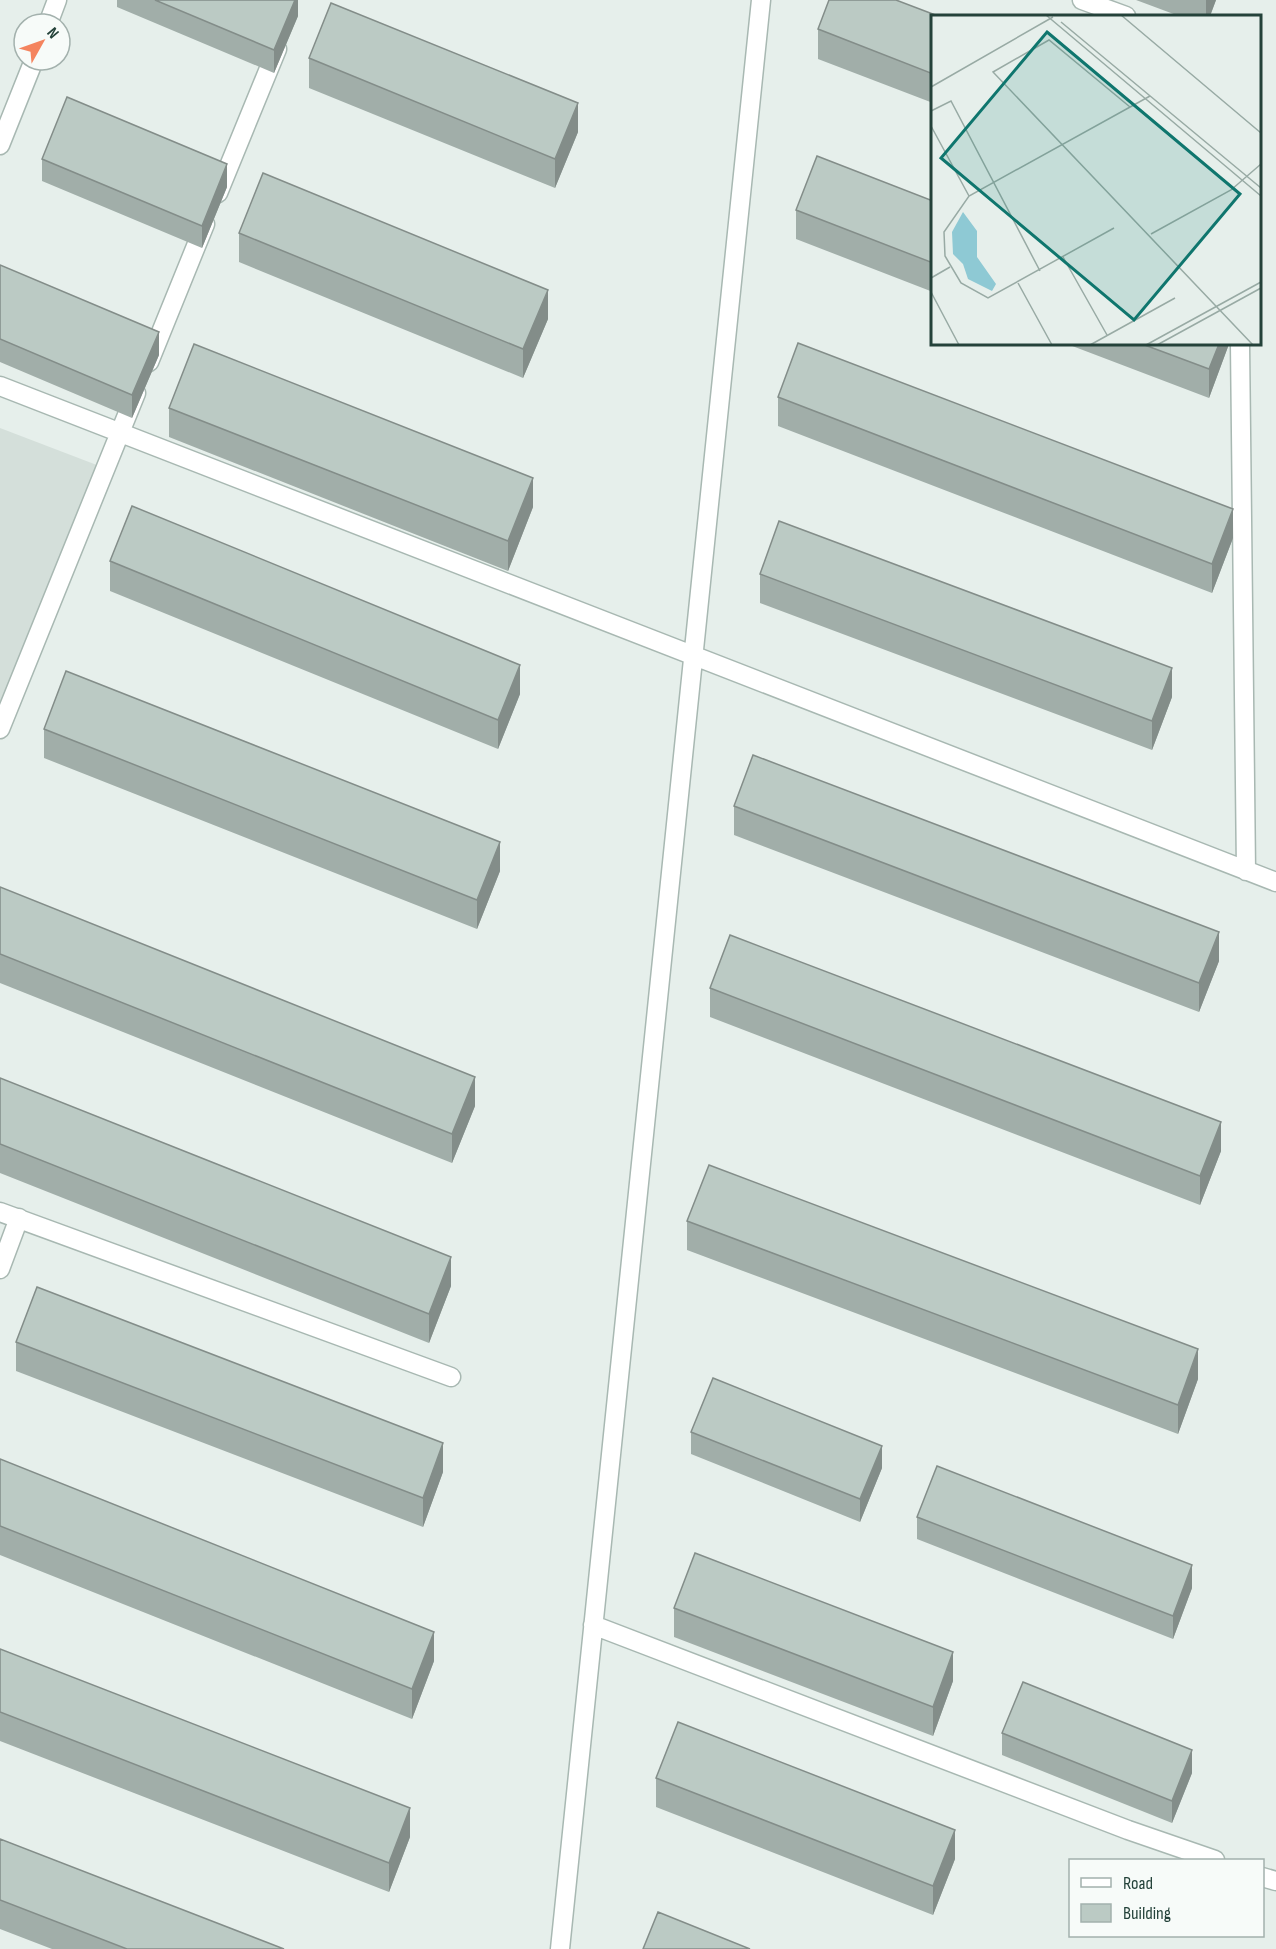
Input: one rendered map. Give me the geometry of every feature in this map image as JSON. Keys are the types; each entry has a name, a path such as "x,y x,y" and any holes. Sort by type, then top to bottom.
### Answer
{"street":[{"path":"561,1949 761,0"},
{"path":"1082,0 1123,15"},
{"path":"0,729 283,33"},
{"path":"0,145 29,72"},
{"path":"1240,345 1245,871"},
{"path":"0,386 1276,882"},
{"path":"0,1212 451,1377"},
{"path":"0,1269 18,1218"},
{"path":"593,1625 1117,1826 1212,1859"}],"shaded area":[{"path":"0,428 102,467 0,715"}],"building":[{"path":"155,0 295,0 274,50"},
{"path":"829,0 896,0 935,15 931,15 931,73 818,29"},
{"path":"331,3 578,103 555,159 309,58"},
{"path":"67,97 227,164 202,226 42,159"},
{"path":"817,156 931,200 931,262 796,210"},
{"path":"263,173 548,290 523,349 239,233"},
{"path":"0,265 159,332 132,395 0,339"},
{"path":"798,343 1233,509 1212,564 778,397"},
{"path":"194,344 533,478 508,541 169,408"},
{"path":"1145,345 1219,345 1209,369"},
{"path":"132,506 520,665 498,720 110,561"},
{"path":"779,521 1172,668 1152,721 760,574"},
{"path":"66,671 500,842 477,900 44,729"},
{"path":"753,755 1219,932 1199,983 734,806"},
{"path":"0,887 475,1077 452,1134 0,954"},
{"path":"730,935 1221,1122 1200,1176 710,988"},
{"path":"0,1078 451,1257 429,1314 0,1144"},
{"path":"709,1165 1198,1349 1178,1405 687,1221"},
{"path":"37,1287 443,1443 423,1498 16,1342"},
{"path":"713,1378 882,1446 860,1499 691,1432"},
{"path":"0,1459 434,1632 412,1689 0,1526"},
{"path":"937,1466 1192,1565 1173,1616 917,1517"},
{"path":"695,1553 953,1652 933,1707 674,1608"},
{"path":"0,1649 410,1808 389,1863 0,1712"},
{"path":"1023,1682 1192,1750 1172,1801 1002,1733"},
{"path":"678,1722 955,1830 933,1886 656,1778"},
{"path":"0,1839 284,1949 127,1949 0,1900"},
{"path":"658,1912 750,1949 643,1949"}]}
